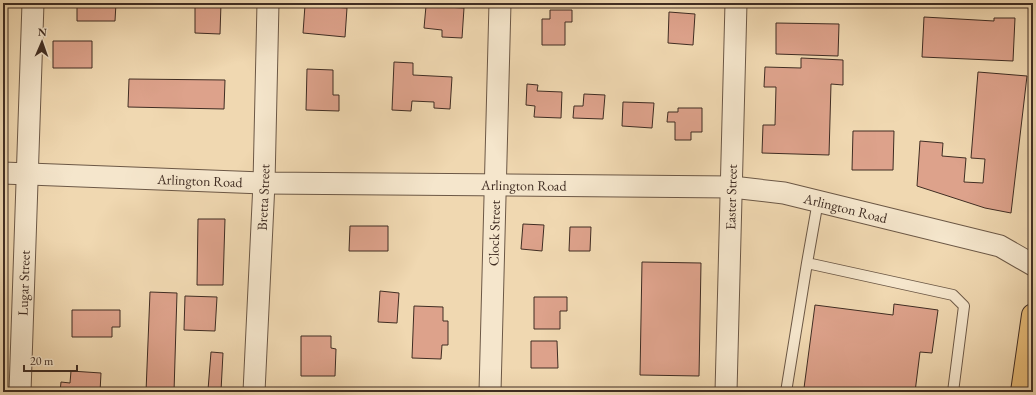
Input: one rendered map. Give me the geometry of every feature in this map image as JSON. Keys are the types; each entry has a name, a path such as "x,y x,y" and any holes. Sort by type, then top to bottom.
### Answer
{"main road":[{"path":"1022,392 1033,315"}],"street":[{"name":"Lugar Street","path":"20,392 33,3"},
{"name":"Bretta Street","path":"254,392 264,183 268,3"},
{"name":"Clock Street","path":"490,392 500,3"},
{"name":"Easter Street","path":"726,392 736,3"},
{"name":"Arlington Road","path":"3,173 264,183 732,187 784,193 1000,246 1033,265"}],"lane":[{"path":"786,392 818,201"},
{"path":"807,263 954,295 964,306 953,392"}],"building":[{"path":"77,3 116,3 115,21 77,21"},
{"path":"195,3 221,3 220,34 195,33"},
{"path":"305,5 347,8 345,37 303,33"},
{"path":"426,6 464,8 462,38 442,37 442,30 424,28"},
{"path":"550,10 572,10 572,22 565,22 565,45 542,45 542,19 550,19"},
{"path":"669,12 695,14 693,45 668,43"},
{"path":"924,17 994,21 994,18 1015,18 1013,61 922,57"},
{"path":"776,23 839,24 838,56 776,54"},
{"path":"53,41 92,41 92,68 53,68"},
{"path":"801,58 843,60 843,85 831,84 829,155 762,153 763,125 775,125 776,87 764,87 765,67 801,68"},
{"path":"394,62 413,63 413,75 452,77 450,109 434,108 434,102 412,101 411,111 392,110"},
{"path":"307,69 333,70 333,95 339,95 339,111 306,110"},
{"path":"978,72 1027,76 1011,213 985,208 917,186 920,141 943,143 942,156 966,158 964,182 983,183 985,159 971,158"},
{"path":"129,79 225,80 224,109 128,107"},
{"path":"527,84 538,85 537,91 562,92 561,118 534,117 535,106 526,105"},
{"path":"584,94 605,95 603,119 573,118 574,106 583,106"},
{"path":"623,102 654,103 652,128 622,126"},
{"path":"678,108 702,108 702,132 691,132 691,140 675,140 675,122 667,122 668,112 678,112"},
{"path":"853,131 894,131 893,170 852,170"},
{"path":"198,219 225,219 223,285 197,285"},
{"path":"523,224 544,225 542,251 521,249"},
{"path":"350,226 388,226 388,251 349,251"},
{"path":"570,227 591,227 590,251 569,251"},
{"path":"642,262 701,263 699,376 640,375"},
{"path":"380,291 399,293 397,323 378,322"},
{"path":"150,292 177,293 174,392 146,392"},
{"path":"185,296 217,297 215,331 184,330"},
{"path":"534,297 567,297 567,311 560,311 560,329 534,329"},
{"path":"894,304 938,310 932,353 920,352 915,392 807,392 804,388 815,305 893,315"},
{"path":"414,306 443,307 443,321 448,321 448,345 442,345 441,359 412,358"},
{"path":"72,310 120,310 120,327 112,327 112,337 72,337"},
{"path":"301,336 331,336 331,348 336,349 335,376 301,376"},
{"path":"531,341 557,341 558,368 531,368"},
{"path":"211,352 223,353 221,391 208,390"},
{"path":"71,371 101,373 100,392 60,392 61,382 70,383"},
{"path":"532,390 558,392 532,392"}]}
